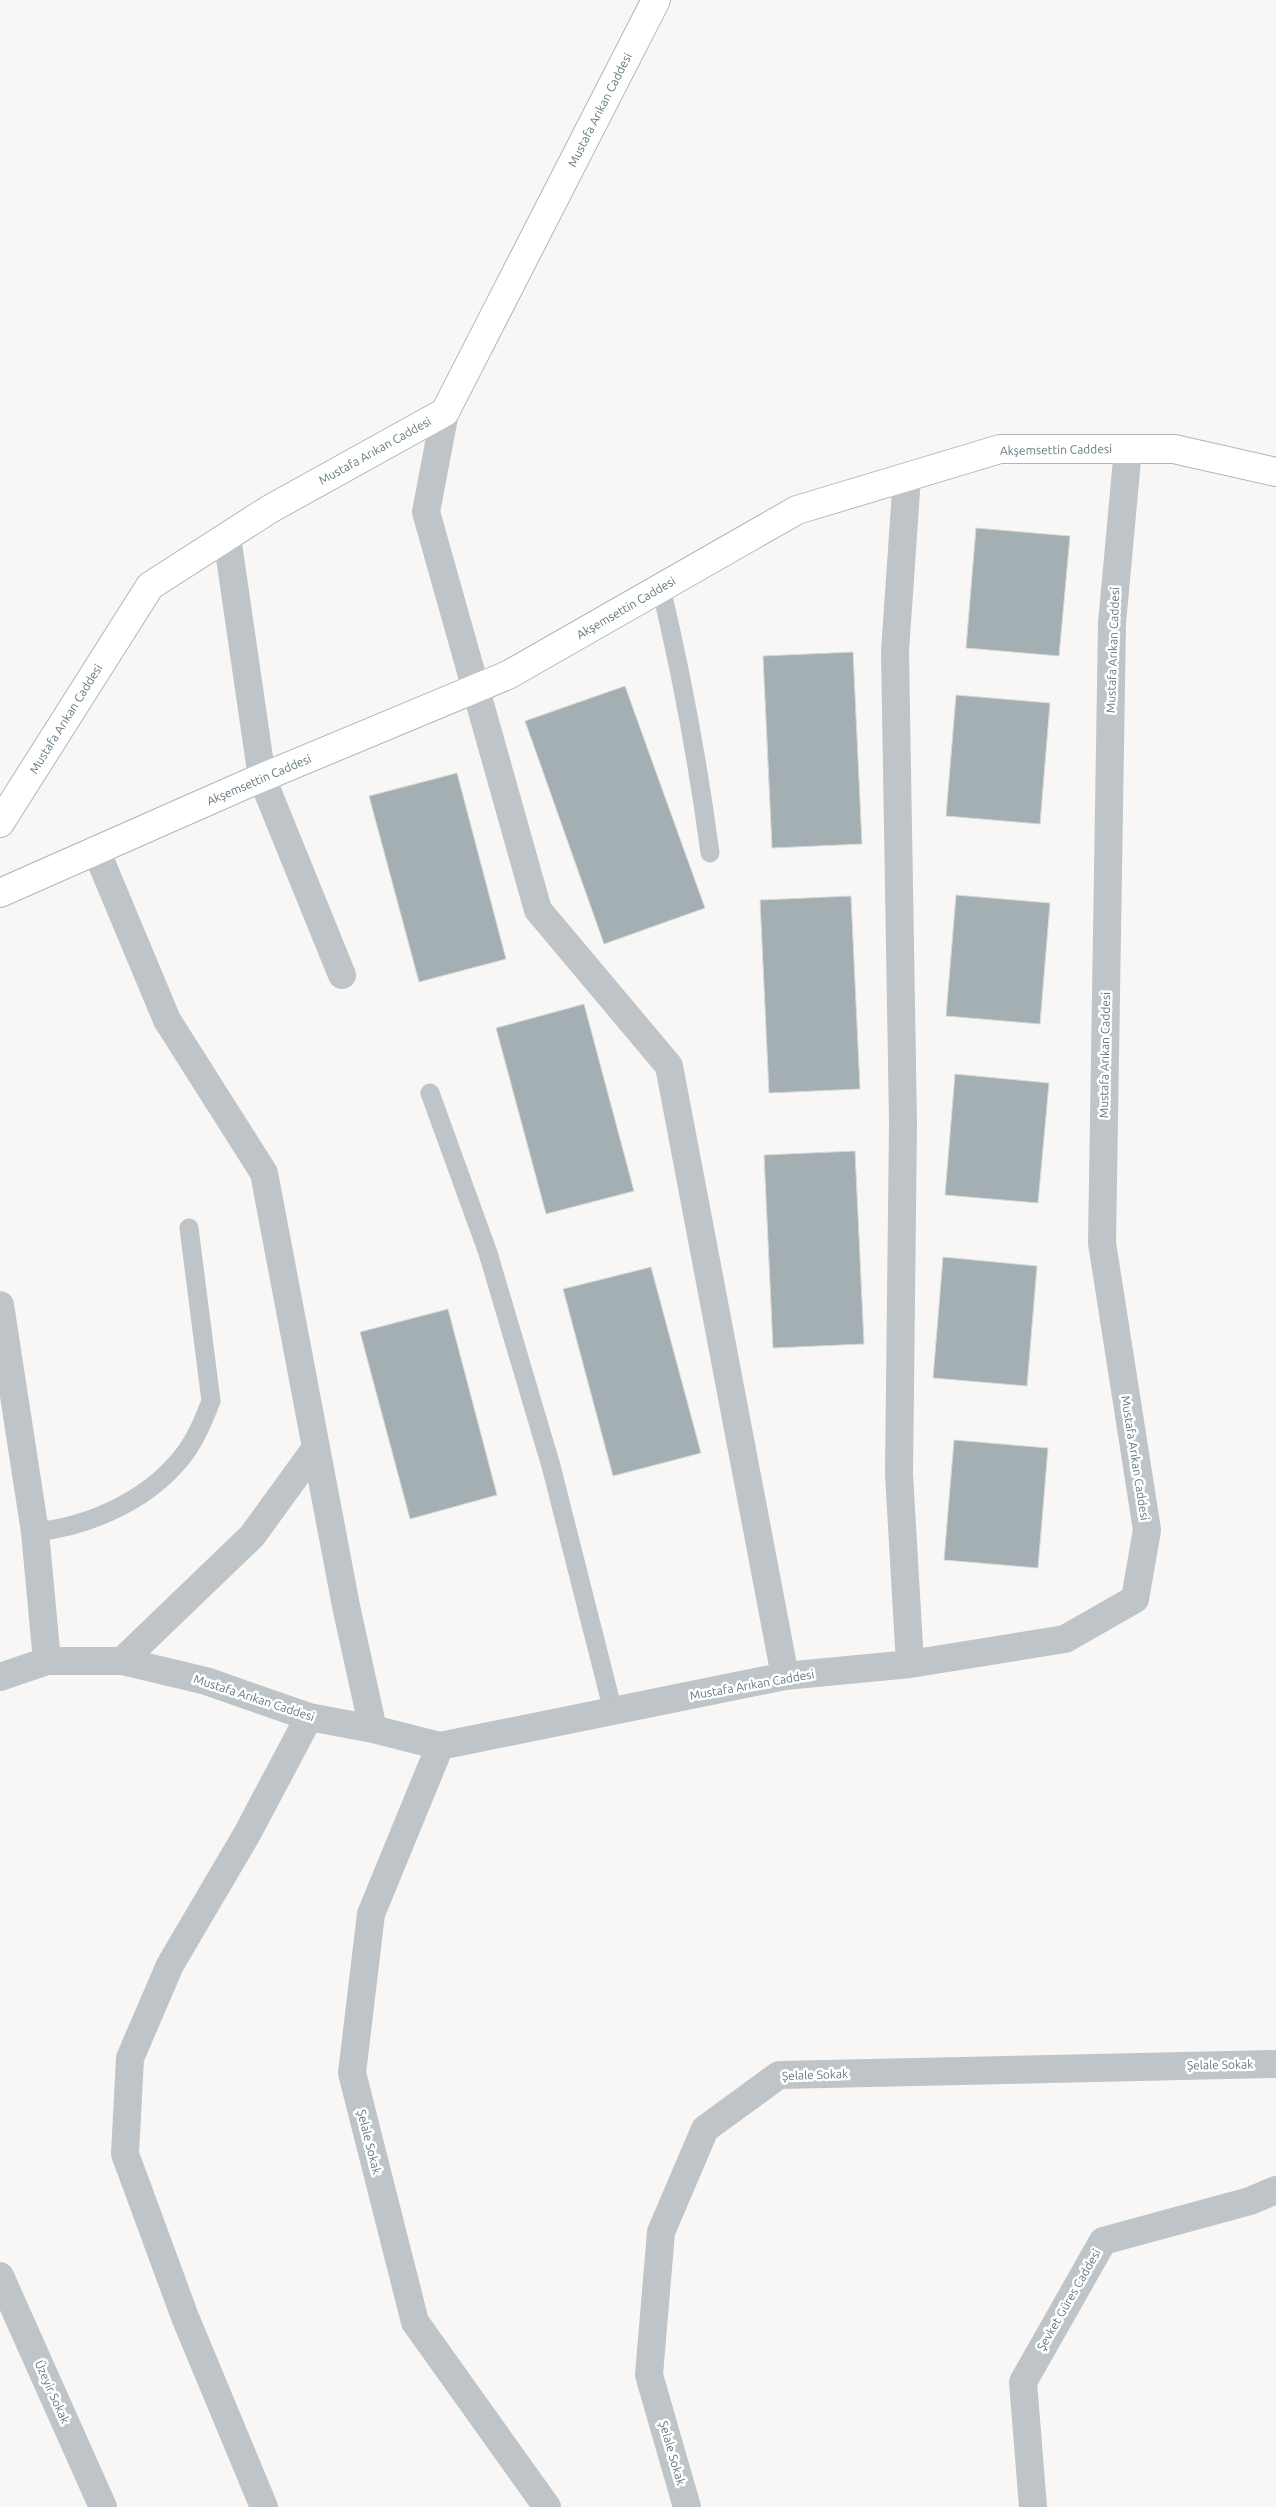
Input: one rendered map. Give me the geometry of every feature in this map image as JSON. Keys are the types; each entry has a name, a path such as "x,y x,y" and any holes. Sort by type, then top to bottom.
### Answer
{"street":[{"name":"Mustafa Arıkan Caddesi","path":"0,823 150,586 270,509 445,412 656,0"},
{"path":"445,412 426,512 538,910 669,1066 785,1676"},
{"name":"Akşemsettin Caddesi","path":"0,893 262,778 508,675 797,510 1000,449 1174,449 1276,472"},
{"name":"Mustafa Arıkan Caddesi","path":"0,1677 47,1661 122,1661 206,1681 308,1717 373,1729 440,1746 785,1676 910,1664 1065,1639 1135,1599 1146,1530 1102,1242 1112,623 1128,449"},
{"path":"907,477 895,651 904,1123 899,1474 910,1664"},
{"path":"227,537 262,778 342,975"},
{"path":"96,850 167,1020 264,1173 316,1448 373,1729"},
{"path":"0,1305 35,1532 47,1661"},
{"path":"122,1661 252,1536 316,1448"},
{"path":"264,2507 185,2318 125,2154 130,2058 170,1965 247,1834 308,1717"},
{"name":"Şelale Sokak","path":"440,1746 371,1914 352,2073 415,2322 547,2507"},
{"name":"Şelale Sokak","path":"687,2507 649,2375 661,2232 704,2128 779,2075 1276,2064"},
{"name":"Şevket Güres Caddesi","path":"1033,2507 1023,2382 1103,2240 1250,2202 1276,2190"},
{"name":"Üzeyir Sokak","path":"0,2276 103,2507"}],"lane":[{"path":"661,588 682,675 699,767 710,853"},
{"path":"430,1093 488,1253 551,1466 612,1711"},
{"path":"35,1532 74,1526 102,1516 127,1502 170,1469 188,1450 202,1426 212,1401 189,1228"}],"building":[{"path":"976,528 1070,536 1059,656 966,648"},
{"path":"853,652 862,844 772,848 763,656"},
{"path":"625,686 705,908 604,944 525,721"},
{"path":"956,695 1050,703 1040,824 946,816"},
{"path":"457,773 506,959 419,982 369,796"},
{"path":"956,895 1050,903 1040,1024 946,1016"},
{"path":"851,896 860,1089 769,1093 760,900"},
{"path":"584,1004 634,1191 546,1214 496,1028"},
{"path":"955,1074 1049,1083 1038,1203 945,1195"},
{"path":"855,1151 864,1344 773,1348 764,1155"},
{"path":"943,1257 1037,1266 1027,1386 933,1378"},
{"path":"651,1267 701,1453 613,1476 563,1289"},
{"path":"448,1309 497,1495 410,1519 360,1332"},
{"path":"954,1440 1048,1448 1038,1568 944,1560"}]}
